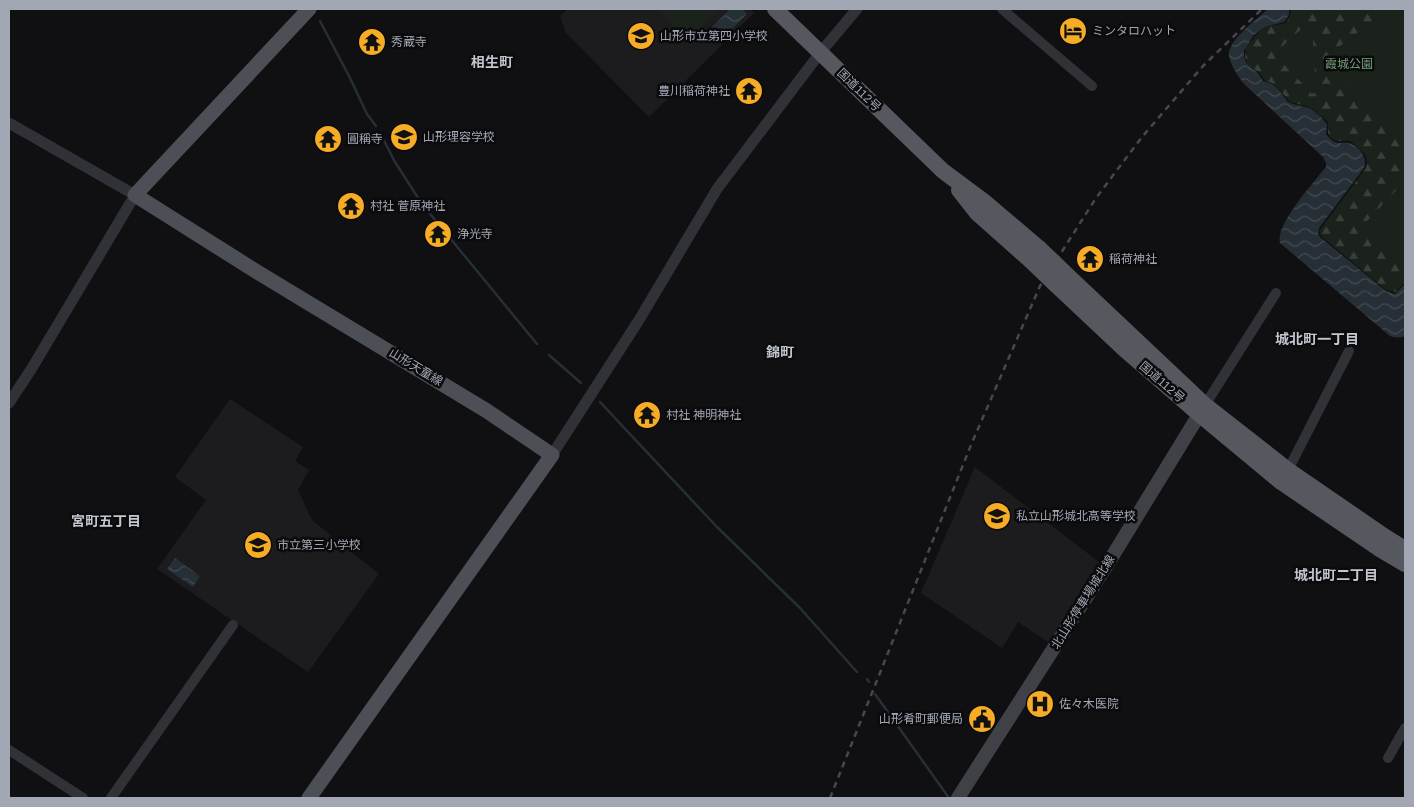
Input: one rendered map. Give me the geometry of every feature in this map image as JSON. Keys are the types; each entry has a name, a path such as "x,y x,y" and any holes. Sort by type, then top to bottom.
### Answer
{"highway":[{"name":"国道112号","path":"776,9 943,171 986,203 1060,279 1281,482 1378,548 1405,564"},
{"name":"国道112号","path":"1202,410 1384,536 1405,548"}],"main road":[{"path":"135,195 309,9"},
{"name":"山形天童線","path":"135,195 254,270 487,411 552,455"},
{"name":"北山形停車場城北線","path":"958,798 1107,565 1202,410"},
{"path":"309,798 552,455"}],"street":[{"path":"552,455 639,320 717,189 820,53 857,9"},
{"path":"1002,9 1092,86"},
{"path":"9,123 135,195 42,351 9,402"},
{"path":"1202,410 1276,293"},
{"path":"1288,470 1349,352"},
{"path":"111,798 233,625"},
{"path":"1388,758 1405,728"},
{"path":"9,750 83,798"}],"shaded area":[{"path":"568,9 750,9 754,13 649,117 566,33 560,16"},
{"name":"市立第三小学校","path":"230,399 303,447 295,461 309,470 298,490 312,520 379,574 308,672 157,569 206,500 175,477"},
{"name":"私立山形城北高等学校","path":"975,467 1103,565 1051,644 1018,622 1002,648 921,593"}],"green space":[{"path":"657,9 720,9 687,40"},
{"name":"霞城公園","path":"1291,9 1388,9 1336,49 1333,58 1338,70 1405,143 1405,181 1367,221 1366,227 1392,252 1397,252 1405,245 1405,282 1396,292 1386,290 1321,236 1319,231 1366,168 1367,159 1363,151 1353,142 1332,139 1328,133 1328,122 1310,107 1290,102 1279,89 1272,83 1265,81 1259,72 1250,67 1245,57 1246,47 1264,27 1286,23","holes":["1310,21 1312,24 1316,92 1312,94 1276,56 1276,52"]},
{"name":"霞城公園","path":"1304,9 1405,9 1405,281 1321,234 1368,165 1369,158 1321,114 1263,44"}],"water":[{"path":"730,9 742,9 747,14 722,39 711,28"},
{"path":"1268,9 1289,9 1289,15 1284,22 1264,27 1253,36 1244,51 1246,62 1258,73 1263,81 1272,84 1279,90 1288,102 1310,108 1320,116 1327,124 1326,134 1332,141 1352,144 1362,152 1365,160 1364,168 1319,228 1318,233 1320,237 1386,291 1395,294 1405,284 1405,336 1398,338 1390,336 1280,243 1280,235 1289,215 1326,167 1326,163 1323,157 1244,84 1231,63 1229,50 1232,44 1237,37"},
{"path":"175,558 200,576 193,587 167,569"}],"waterway":[{"path":"320,21 367,114 376,126"},
{"path":"380,133 395,162 422,204 537,344"},
{"path":"549,355 581,383"},
{"path":"600,402 717,527 800,608 857,672"},
{"path":"875,694 949,798"}],"railway":[{"path":"830,798 971,445 1040,286 1096,198 1142,137 1203,66 1262,9"}],"place":[{"name":"ミンタロハット","path":"1073,31"},
{"name":"山形市立第四小学校","path":"641,36"},
{"name":"秀蔵寺","path":"372,42"},
{"name":"豊川稲荷神社","path":"749,91"},
{"name":"山形理容学校","path":"404,137"},
{"name":"圓稱寺","path":"328,139"},
{"name":"村社 菅原神社","path":"351,206"},
{"name":"浄光寺","path":"438,234"},
{"name":"稲荷神社","path":"1090,259"},
{"name":"村社 神明神社","path":"647,415"},
{"name":"私立山形城北高等学校","path":"997,516"},
{"name":"市立第三小学校","path":"258,545"},
{"name":"佐々木医院","path":"1040,704"},
{"name":"山形肴町郵便局","path":"982,719"}],"district":[{"name":"相生町","path":"492,62"},
{"name":"城北町一丁目","path":"1317,339"},
{"name":"錦町","path":"780,352"},
{"name":"宮町五丁目","path":"106,521"},
{"name":"城北町二丁目","path":"1336,575"}]}
